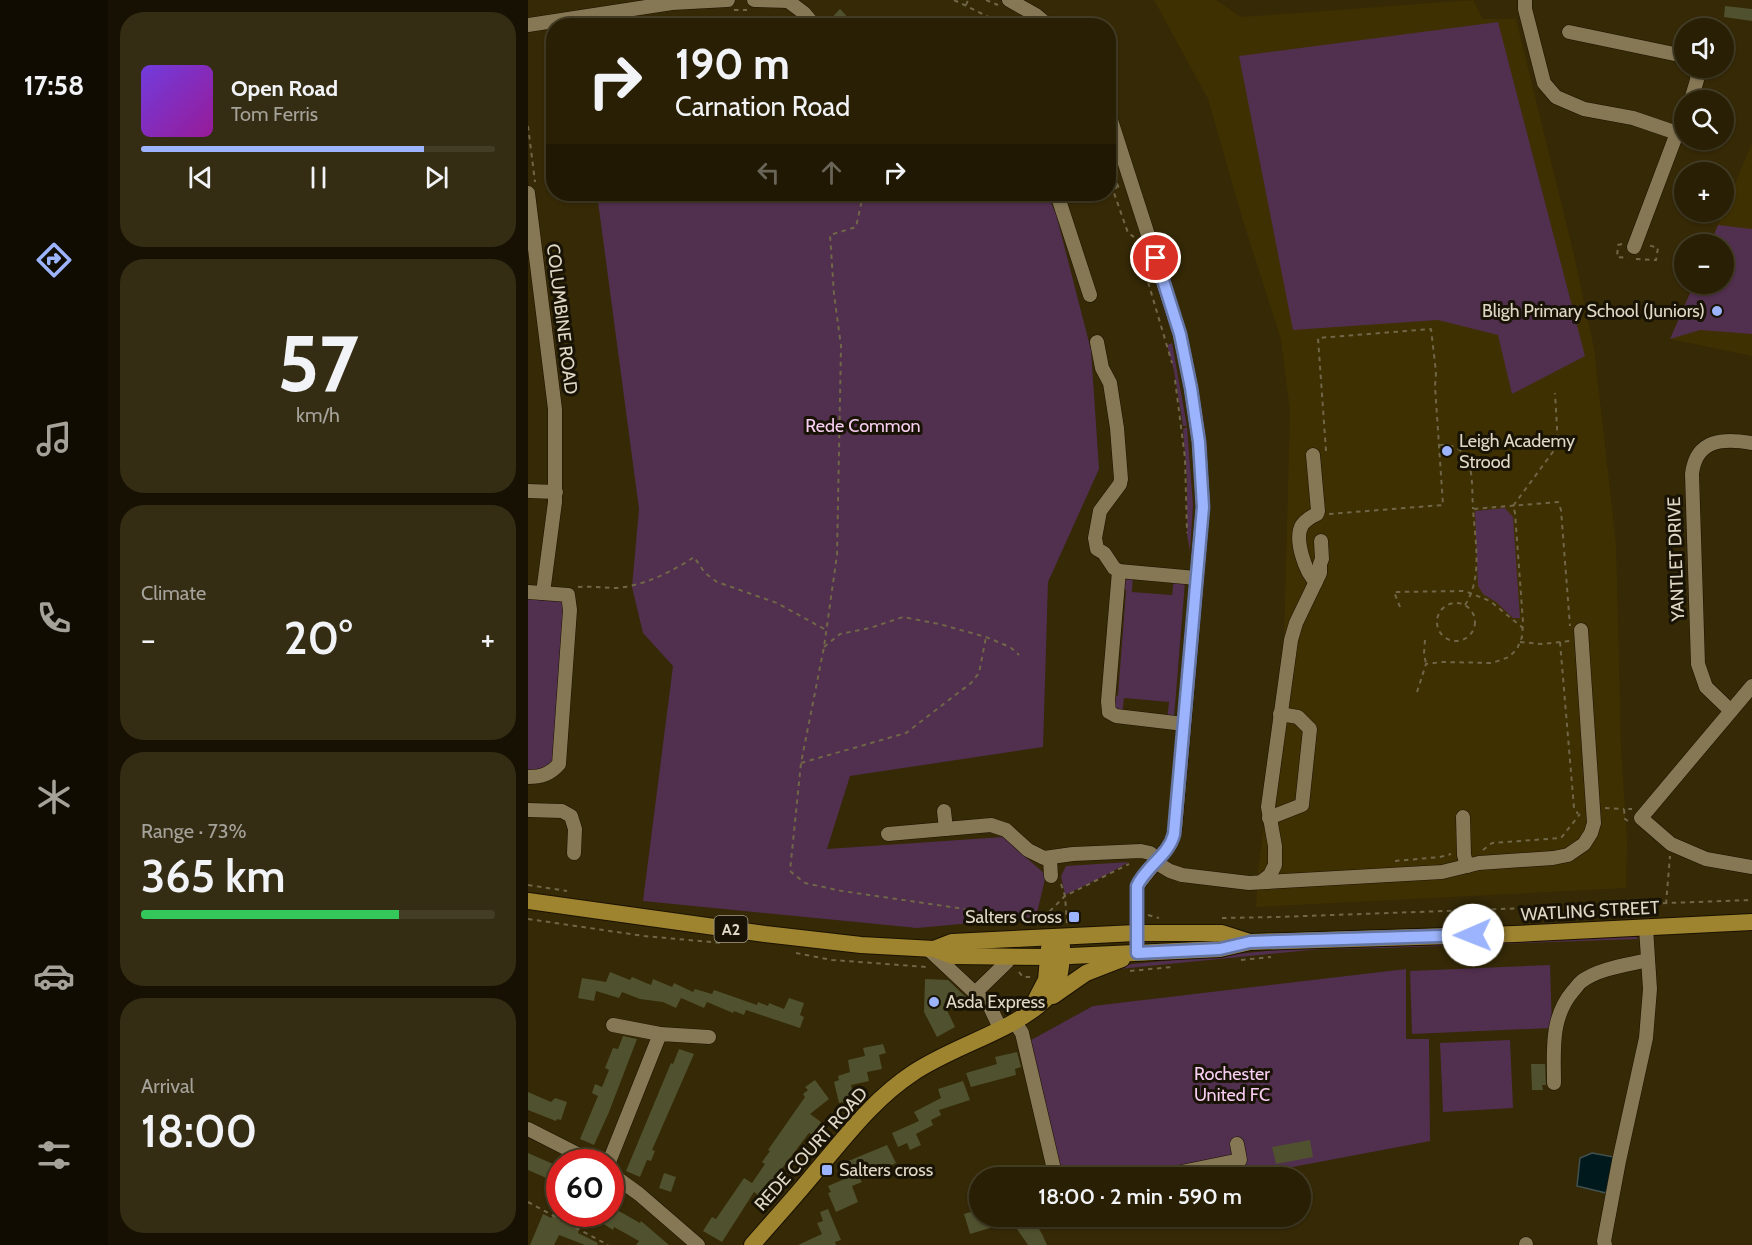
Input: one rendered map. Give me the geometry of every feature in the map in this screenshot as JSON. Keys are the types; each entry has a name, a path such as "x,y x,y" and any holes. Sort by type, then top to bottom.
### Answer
{"main road":[{"name":"A2","path":"528,901 786,937 861,945 930,948 1013,930"},
{"name":"WATLING STREET","path":"930,948 953,956 1055,957 1220,949 1250,942 1515,934 1752,922"},
{"path":"1023,1014 1046,980 1055,957 1052,929"},
{"name":"WATLING STREET","path":"1013,930 1222,933 1250,942"},
{"name":"REDE COURT ROAD","path":"753,1245 859,1119 892,1088 934,1060 1023,1014 1086,973 1137,953"},
{"path":"1023,1014 1037,988 1034,966 1026,957"}],"street":[{"path":"574,18 672,3 728,0"},
{"path":"754,0 788,0 808,18"},
{"path":"1009,0 1040,18"},
{"path":"1525,0 1525,9 1545,82 1556,96 1584,109 1633,118 1674,132"},
{"path":"528,25 546,22"},
{"path":"1569,32 1674,54"},
{"path":"1116,120 1180,334 1199,442 1203,507 1174,834 1169,847 1153,858 1137,886 1137,953"},
{"path":"1635,244 1674,141"},
{"name":"COLUMBINE ROAD","path":"531,188 555,409 556,492 543,593"},
{"path":"1059,201 1090,295"},
{"path":"1097,342 1102,368 1110,383 1121,480 1100,511 1095,545 1116,569 1109,712 1118,716 1184,724"},
{"name":"YANTLET DRIVE","path":"1731,711 1706,687 1699,668 1692,474 1697,457 1710,445 1729,439 1752,443"},
{"path":"1312,455 1318,498 1317,514 1304,522 1300,536 1301,551 1307,573 1316,582"},
{"path":"528,491 556,492"},
{"path":"1261,882 1270,875 1275,865 1275,846 1268,807 1293,633 1316,582 1322,560 1321,541"},
{"path":"1116,569 1196,578"},
{"path":"528,592 567,595 570,598 559,764 552,772 542,776 528,777 528,788"},
{"path":"888,834 996,826 1008,831 1033,853 1050,859 1089,853 1153,858 1170,871 1182,875 1237,882 1442,872 1490,862 1553,858 1572,853 1584,844 1594,823 1578,637"},
{"path":"1752,686 1641,818 1671,844 1706,859 1752,867"},
{"path":"1269,818 1302,805 1310,729 1298,717 1280,714"},
{"path":"528,810 567,812 574,822 574,853"},
{"path":"944,811 946,829"},
{"path":"1463,817 1464,855 1467,866"},
{"path":"1050,859 1056,877"},
{"path":"1605,1245 1614,1187 1645,1047 1650,989 1646,928"},
{"path":"930,948 990,1007 1023,1014 1022,1033 1053,1167"},
{"path":"975,993 1007,962 1008,956"},
{"path":"1554,1083 1554,1029 1568,997 1581,981 1603,972 1648,960"},
{"path":"613,1026 660,1034 709,1037"},
{"path":"614,1149 660,1034"},
{"path":"528,1129 567,1149"},
{"path":"1206,1167 1240,1160 1238,1144"},
{"path":"624,1184 698,1245"}],"path":[{"path":"954,0 991,18"},
{"path":"966,6 968,0"},
{"path":"528,126 531,188"},
{"path":"1116,182 1121,194"},
{"path":"1116,200 1128,233 1135,238 1173,368"},
{"path":"861,201 856,227 830,235 834,294 841,335 837,555 824,647 801,763 790,871 805,882 814,885 1001,916 1013,930"},
{"path":"1635,244 1658,248 1655,261 1617,257 1618,245 1635,244"},
{"path":"1317,514 1443,505 1436,372 1431,329 1318,338 1326,459"},
{"path":"1175,378 1185,458 1187,537"},
{"path":"1426,664 1496,662 1512,654 1520,642 1523,628 1513,506 1558,447 1554,393"},
{"path":"1440,445 1457,448 1467,457 1470,464 1476,565 1473,594 1465,606"},
{"path":"1473,509 1559,503 1578,637 1542,644 1520,642"},
{"path":"573,587 607,588 634,585 660,576 694,557 705,573 717,582 777,603 826,630"},
{"path":"1400,607 1394,592 1460,590 1494,604 1523,628"},
{"path":"1452,603 1465,606 1470,609 1475,620 1472,633 1468,638 1456,642 1444,638 1436,621 1441,610 1452,603"},
{"path":"824,647 840,634 870,628 903,617 986,637 1010,647 1019,655"},
{"path":"801,763 906,733 970,683 979,673 986,637"},
{"path":"1417,692 1426,664 1425,640"},
{"path":"1560,642 1563,653 1574,808 1579,815"},
{"path":"1594,808 1624,809"},
{"path":"1666,903 1671,844"},
{"path":"1123,861 1153,858"},
{"path":"1052,929 1065,896 1128,865 1131,861"},
{"path":"1052,929 1065,896 1056,877"},
{"path":"528,885 573,892"},
{"path":"1217,918 1752,900"},
{"path":"1136,915 1151,914 1158,918"},
{"path":"1032,925 1052,929"},
{"path":"1237,960 1276,956"},
{"path":"1123,972 1174,966"},
{"path":"528,1202 608,1245"}],"shaded area":[{"name":"Leigh Academy Strood","path":"1154,0 1216,0 1241,17 1473,0 1483,19 1516,19 1574,255 1594,348 1616,543 1621,746 1627,841 1626,888 1256,907 1258,871 1283,680 1290,411 1281,339 1244,224 1208,99"},
{"name":"Bligh Primary School (Juniors)","path":"1752,143 1752,356 1670,339 1690,294 1734,294 1734,234 1714,234 1719,222 1734,222 1734,186"}],"green space":[{"path":"1498,22 1585,356 1512,394 1498,335 1438,320 1293,330 1239,56"},
{"name":"Rede Common","path":"598,201 1050,201 1056,214 1091,350 1099,469 1048,582 1043,747 850,776 827,849 1003,837 1046,875 1036,917 917,928 643,901 673,666 643,633 632,587 639,509"},
{"name":"Bligh Primary School (Juniors)","path":"1718,225 1752,229 1752,334 1700,330 1670,339 1690,294 1734,294 1734,234 1714,234"},
{"path":"1172,343 1187,426 1183,426 1174,371 1167,345"},
{"path":"1187,427 1193,505 1190,551 1187,535 1187,480 1183,429"},
{"path":"1505,508 1513,517 1520,618 1513,618 1496,602 1483,594 1478,586 1475,511"},
{"path":"1133,574 1132,592 1172,595 1174,578 1185,582 1174,718 1167,719 1169,702 1124,698 1122,715 1116,711 1112,700 1118,695 1126,591 1123,583"},
{"path":"528,595 566,600 554,759 543,769 536,770 528,770"},
{"path":"1129,862 1065,895 1061,876 1066,866"},
{"path":"1635,935 1638,939 1321,949 1119,969 1106,973 1114,968 1133,964 1309,947"},
{"path":"1550,965 1552,1028 1412,1034 1410,971"},
{"name":"Rochester United FC","path":"1406,969 1406,1039 1429,1039 1430,1141 1293,1167 1048,1167 1022,1045 1093,1006"},
{"path":"1510,1040 1513,1108 1443,1112 1440,1043"}],"water":[{"path":"1592,1153 1614,1157 1606,1193 1577,1186 1580,1158"}],"building":[{"path":"1725,6 1752,9 1752,21 1724,17"},
{"path":"840,9 848,18 832,18"},
{"path":"610,972 630,980 632,977 651,985 653,979 672,987 674,983 693,992 695,989 712,994 714,990 757,1005 758,1002 768,1006 769,1003 784,1009 789,998 804,1003 800,1015 804,1017 800,1028 746,1010 744,1015 734,1011 733,1013 707,1002 704,1008 681,998 676,1008 663,1002 640,999 622,992 619,998 596,991 594,1001 578,998 582,978 606,982"},
{"name":"Asda Express","path":"925,979 948,980 970,1001 970,1009 946,1008 955,1027 937,1037 924,1012"},
{"path":"623,1036 637,1039 594,1145 580,1139 598,1096 592,1093 595,1084 602,1087 609,1070 605,1068 613,1048 618,1049"},
{"path":"883,1044 886,1053 879,1055 882,1069 867,1072 869,1081 851,1085 855,1099 839,1103 834,1082 839,1080 838,1076 850,1072 848,1060 865,1056 863,1048"},
{"path":"679,1049 694,1054 652,1150 655,1151 651,1161 647,1160 640,1177 626,1171"},
{"path":"1017,1052 1021,1067 1015,1069 1016,1075 971,1087 966,1073 997,1064 995,1057"},
{"path":"1531,1064 1545,1064 1546,1085 1542,1085 1543,1090 1532,1090"},
{"path":"815,1080 829,1099 810,1114 821,1122 812,1135 809,1133 762,1198 754,1192 722,1242 703,1231 712,1217 716,1219 744,1178 752,1183 765,1164 762,1162 770,1151 768,1150 805,1097 803,1094 808,1090 805,1087"},
{"path":"963,1081 970,1100 939,1110 941,1115 931,1120 933,1125 916,1134 921,1145 910,1150 907,1143 898,1147 892,1133 919,1121 914,1112 941,1098 938,1089"},
{"path":"528,1092 551,1102 555,1098 567,1102 561,1120 556,1121 528,1110"},
{"path":"1310,1140 1313,1157 1276,1164 1272,1147"},
{"path":"887,1145 896,1163 860,1179 862,1182 852,1186 858,1202 836,1212 828,1193 831,1192 828,1186 847,1178 841,1164"},
{"path":"528,1153 546,1161 546,1178 528,1170"},
{"path":"664,1173 676,1177 671,1192 659,1188"},
{"path":"828,1209 841,1240 835,1242 836,1245 798,1245 822,1234 817,1223 823,1221 820,1212"},
{"path":"969,1212 969,1227 993,1227 970,1234 964,1214"},
{"path":"543,1214 546,1216 546,1227 574,1227 579,1229 578,1233 598,1243 597,1245 585,1245 559,1235 554,1245 530,1245"},
{"path":"624,1214 640,1223 641,1221 669,1245 636,1245 639,1241 614,1227 624,1227"},
{"path":"1038,1227 1047,1245 1028,1245 1017,1229"}],"place":[{"name":"Bligh Primary School (Juniors)","path":"1717,311"},
{"name":"Leigh Academy Strood","path":"1447,451"},
{"name":"Salters Cross","path":"1074,917"},
{"name":"Asda Express","path":"934,1002"},
{"name":"Salters cross","path":"827,1170"}],"route":[{"path":"1156,258 1180,334 1191,388 1199,442 1203,507 1174,834 1169,847 1137,886 1137,953 1220,949 1250,942 1473,935"}]}
